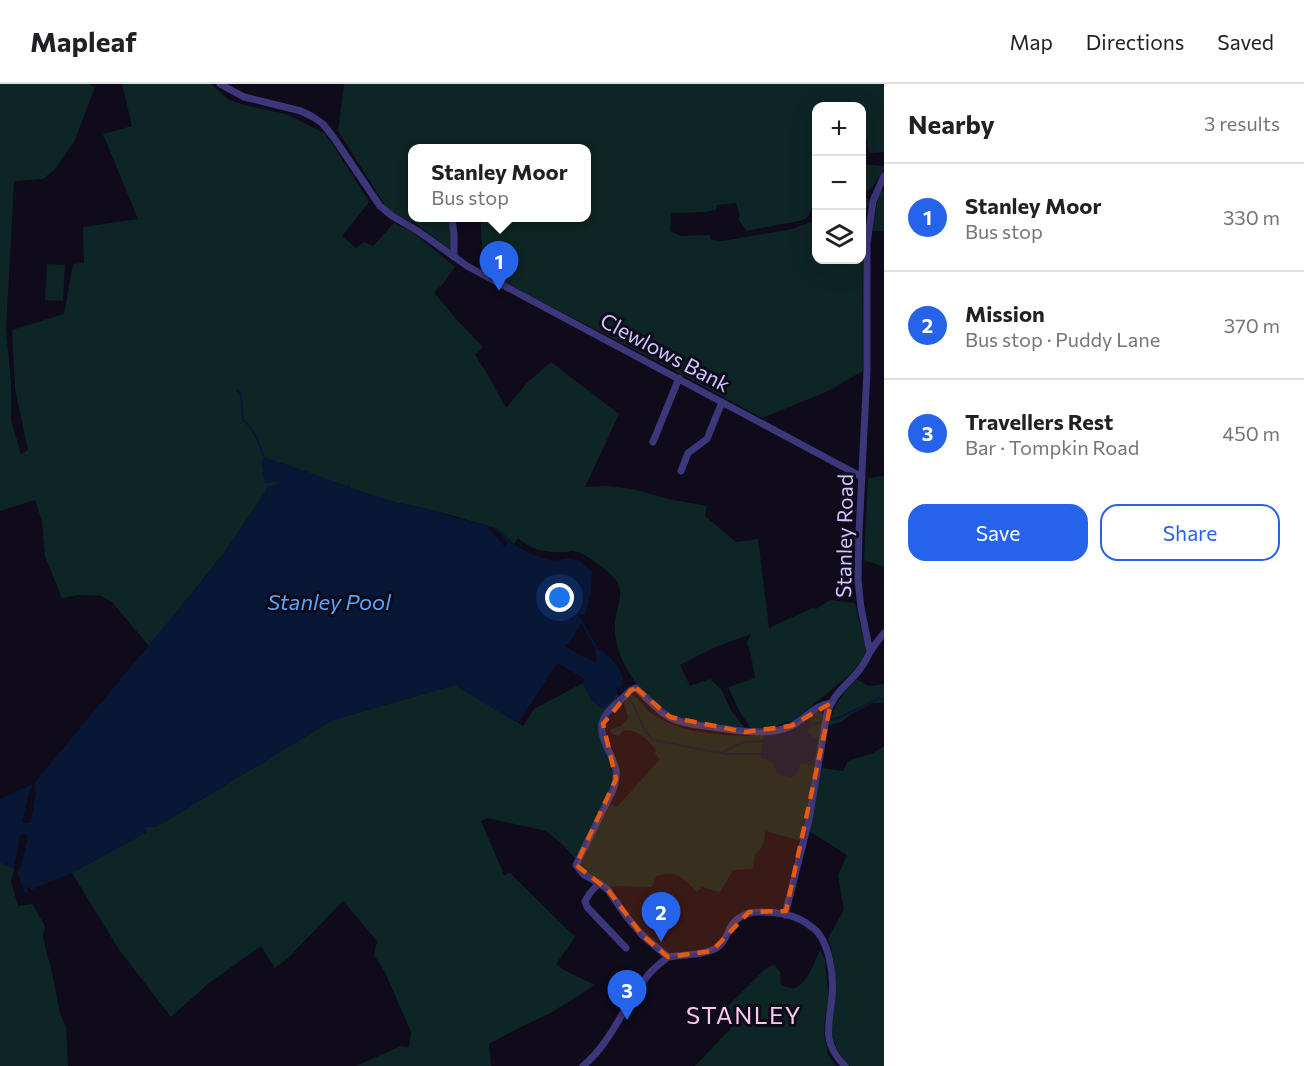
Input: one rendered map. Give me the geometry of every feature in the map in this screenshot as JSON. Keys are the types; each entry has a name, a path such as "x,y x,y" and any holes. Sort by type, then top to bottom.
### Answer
{"street":[{"name":"Clewlows Bank","path":"220,84 244,97 301,111 323,124 380,206 467,266 862,477"},
{"name":"Stanley Road","path":"870,652 858,580 867,371 867,244 873,201 884,176"},
{"path":"452,222 454,257"},
{"path":"652,442 679,378"},
{"path":"681,471 688,453 707,439 722,402"},
{"path":"785,915 809,820 827,714 838,692 863,666 884,633"},
{"path":"668,957 642,935 608,890 584,875 576,865 613,790 616,779 616,770 601,732 606,715 636,688 655,707 678,720 745,732 766,732 790,726 822,704 831,703"},
{"path":"599,883 585,901 587,907 626,948"},
{"path":"583,1066 601,1048 629,1001 645,978 657,966 668,957 712,951 724,942 732,925 740,917 749,912 760,911 800,920 813,928 825,947 830,961 833,984 829,1038 834,1053 845,1066"}],"highlighted area":[{"path":"636,688 670,717 745,732 791,726 831,703 786,911 749,912 712,951 668,957 642,935 608,890 576,865 616,779 603,724 631,690"}],"green space":[{"path":"0,84 88,84 95,87 74,142 54,170 43,179 14,181 6,330 11,381 11,420 21,454 28,450 15,389 12,330 64,314 73,264 84,263 83,227 138,219 103,134 132,126 122,84 211,84 229,100 286,114 324,133 369,202 342,236 356,248 364,242 373,246 394,223 413,232 455,267 434,292 483,347 475,355 506,408 527,383 551,362 619,414 585,487 606,486 634,489 664,498 707,506 705,516 736,542 758,539 769,628 812,608 816,609 830,600 855,603 866,650 862,660 850,674 795,720 764,729 751,729 728,687 755,678 747,643 751,634 713,648 680,665 690,686 710,679 721,689 731,710 746,730 686,720 672,715 646,695 626,668 616,638 615,623 620,589 615,579 590,558 573,551 540,550 518,538 514,544 493,527 391,501 265,458 265,483 279,481 279,484 266,491 224,553 149,646 112,602 101,596 79,595 62,598 45,556 42,521 35,500 0,511"},
{"path":"344,84 884,84 884,152 869,153 866,135 866,102 812,102 812,209 807,218 746,231 738,218 740,216 736,203 717,205 716,210 706,212 671,213 670,231 681,236 709,235 712,240 723,241 792,229 812,222 812,264 863,264 863,371 826,392 762,418 490,275 495,266 481,258 481,222 591,222 591,144 408,144 408,220 388,210 338,131"},
{"path":"866,164 884,166 884,169 866,193"},
{"path":"884,191 884,231 872,231 879,194"},
{"path":"414,222 449,222 453,252"},
{"path":"47,264 65,265 63,301 45,300"},
{"path":"884,476 884,567 864,560 868,478"},
{"path":"857,679 870,686 884,684 884,703 873,703 840,723 829,725 839,700"},
{"path":"583,683 592,701 612,701 617,693 620,698 601,722 614,771 614,781 580,855 575,858 546,831 488,818 481,821 504,875 510,873 575,937 556,964 595,985 552,1012 489,1044 491,1066 356,1066 401,1046 409,1047 411,1032 385,972 374,955 377,941 343,901 288,958 275,968 261,946 209,983 171,1017 120,951 72,873 147,832 144,828 156,827 333,720 455,685 523,726 534,709"},
{"path":"632,694 652,714 664,721 706,733 764,736 761,758 800,764 809,734 807,730 819,722 804,719 814,713 822,714 823,720 801,841 765,831 763,844 755,854 753,869 733,870 720,892 702,887 697,892 680,876 670,874 657,876 652,887 609,887 587,873 582,868 584,856 611,804 617,807 660,759 655,754 656,750 637,733 624,730 618,736 612,734 610,730 621,726 628,718 624,703"},
{"path":"884,746 884,1066 850,1066 841,1056 833,1039 831,1020 835,1000 835,975 828,938 844,910 838,875 847,855 809,831 822,768 843,771 848,761 873,753"},
{"path":"0,862 14,869 11,882 18,906 32,904 45,926 43,937 60,1013 66,1027 68,1066 0,1066"},
{"path":"820,950 825,960 829,1001 824,1037 828,1054 836,1066 695,1066 732,1027 722,1014 727,1007 766,968 774,965 781,973 781,985 793,989 806,978"}],"water":[{"name":"Stanley Pool","path":"264,458 346,486 348,484 351,488 394,502 487,526 504,546 508,543 493,527 516,546 533,555 555,561 568,558 580,561 592,571 591,591 585,616 578,615 578,619 582,622 568,645 565,645 595,662 597,660 595,651 599,649 603,651 619,669 623,684 616,688 617,693 612,701 602,709 592,701 583,683 585,679 557,663 518,723 455,685 333,720 156,827 145,828 147,832 72,873 31,890 30,887 27,888 28,892 25,893 17,872 21,866 28,836 24,834 20,836 14,869 0,862 0,799 33,784 22,822 31,822 36,793 35,782 224,553 266,491 265,487 279,484 279,481 265,483 261,463"},
{"path":"804,719 819,722 807,730 818,740 813,765 800,764 797,774 790,778 777,773 772,762 761,758 764,736"}],"waterway":[{"path":"237,390 241,394 243,420 254,432 264,458"},
{"path":"576,616 598,651"},
{"path":"618,685 634,706 644,729 653,740 728,754 763,754"},
{"path":"816,724 838,718 879,698 884,700"},
{"path":"721,753 743,742 764,741"}],"place":[{"name":"Stanley Moor","path":"499,291"},
{"name":"Mission","path":"661,942"},
{"name":"Travellers Rest","path":"627,1020"}],"district":[{"name":"STANLEY","path":"744,1016"}]}
